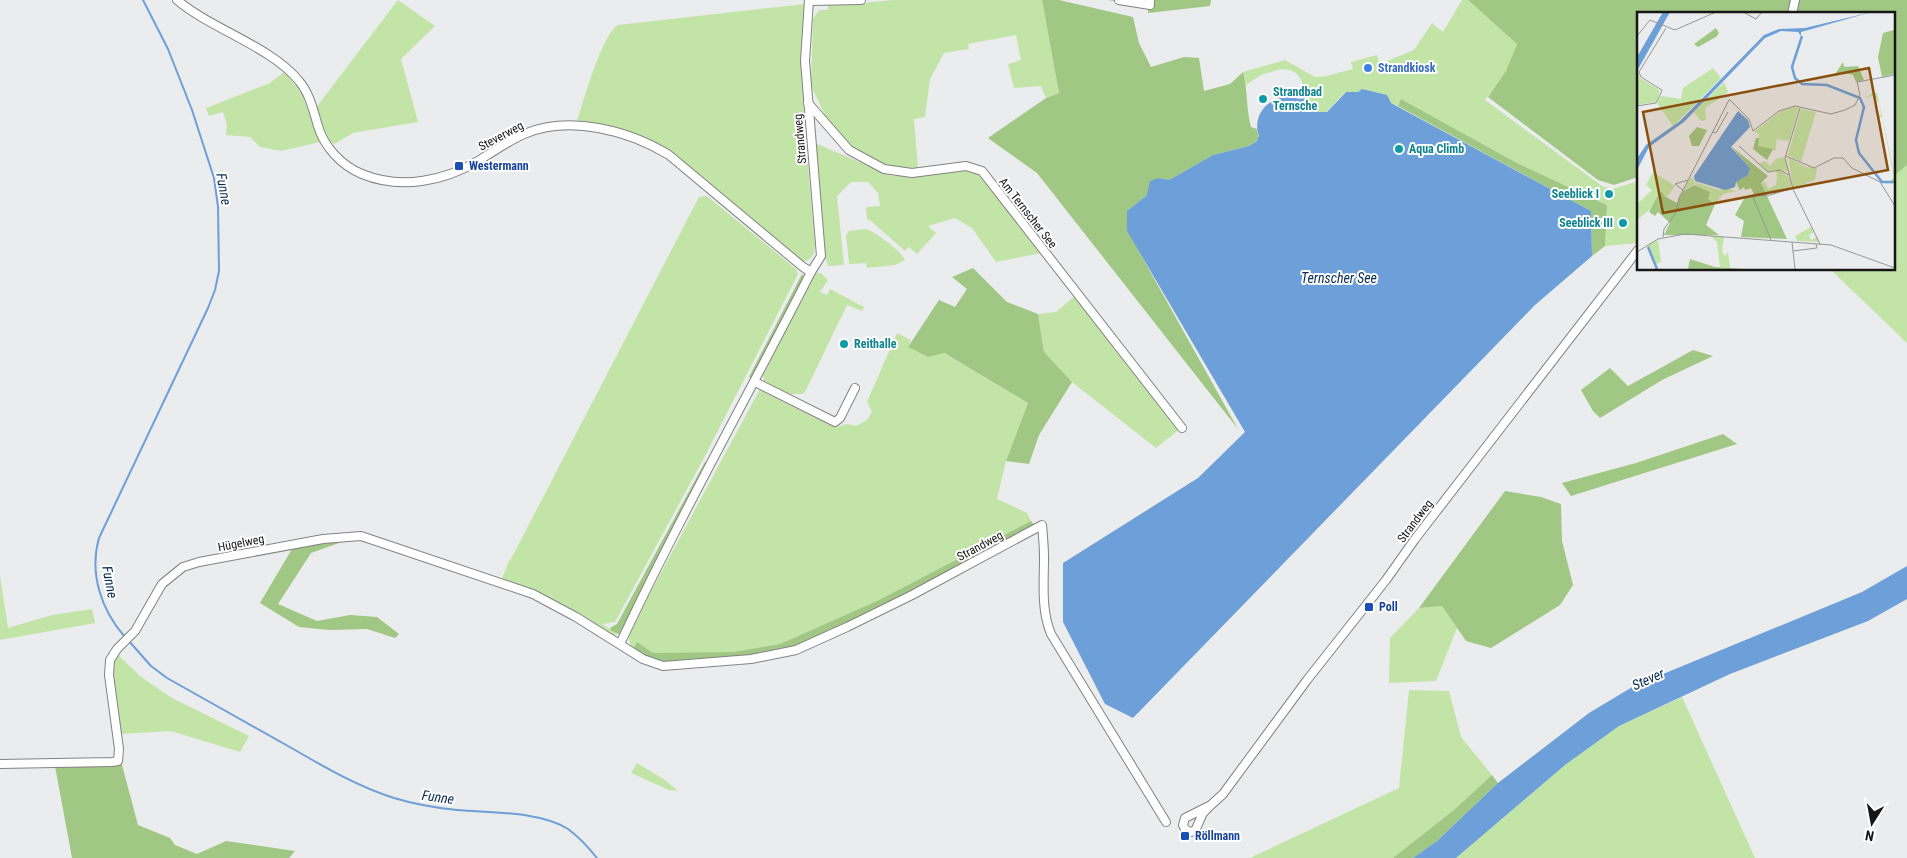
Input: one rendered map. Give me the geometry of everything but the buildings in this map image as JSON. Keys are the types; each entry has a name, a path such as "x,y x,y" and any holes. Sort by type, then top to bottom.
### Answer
{"street":[{"name":"Steverweg","path":"177,0 291,72 305,90 322,137 329,149 344,164 361,174 389,181 424,181 460,170 518,137 532,132 568,126 581,126 607,131 645,142 669,155 811,272"},
{"name":"Strandweg","path":"861,0 810,1 805,61 821,256 645,590 620,644 643,659 663,666 750,660 796,650 847,628 912,595 1042,525 1044,605 1046,621 1051,634 1166,822"},
{"path":"1119,0 1150,4 1150,0"},
{"name":"Am Ternscher See","path":"808,103 849,150 884,169 912,173 966,166 982,171 1182,428"},
{"name":"Strandweg","path":"1211,804 1223,794 1307,680 1386,580 1415,539 1637,251"},
{"path":"755,382 835,422 840,418 855,388"},
{"name":"Hügelweg","path":"0,764 118,761 109,675 110,660 137,628 162,584 183,567 199,562 323,539 361,536 533,594 620,644"}],"green space":[{"path":"398,0 435,26 401,59 418,122 353,133 334,144 330,141 315,109"},
{"path":"893,0 1042,0 1059,93 1046,98 1041,86 1014,88 1008,64 1021,60 1016,35 968,44 969,49 944,53 930,79 925,117 914,119 918,168 889,168 853,150 827,119 811,86 813,19 819,10 828,10 828,3 853,4"},
{"path":"1042,0 1059,0 1133,17 1139,43 1151,67 1184,57 1199,58 1204,91 1230,84 1243,72 1251,127 1257,129 1259,139 1249,146 1213,155 1169,180 1159,178 1147,195 1127,211 1127,230 1238,429 1037,173 988,138 1046,98 1059,93"},
{"path":"1108,0 1211,0 1210,6 1148,13 1148,7"},
{"path":"1462,0 1468,0 1517,44 1507,71 1485,100 1602,186 1613,189 1637,181 1637,243 1605,246 1607,205 1517,163 1401,99 1398,106 1379,93 1362,89 1358,92 1345,92 1326,112 1316,112 1306,98 1301,79 1290,70 1281,69 1261,75 1246,85 1243,72 1285,60 1315,77 1353,69 1351,62 1377,55 1379,63 1382,63 1414,50 1432,23 1443,32"},
{"path":"1468,0 1907,0 1907,165 1894,176 1894,12 1637,12 1637,177 1614,185 1598,180 1488,97 1506,71 1517,44"},
{"path":"805,4 802,57 804,120 815,246 812,257 802,262 669,151 647,140 624,132 577,122 600,54 612,31 618,25"},
{"path":"284,72 302,96 320,142 281,151 260,147 250,137 226,135 227,125 223,112 209,116 206,108 270,83"},
{"path":"1401,99 1517,163 1607,205 1605,246 1592,256 1591,211 1398,106"},
{"path":"815,143 892,176 966,168 982,171 1042,253 996,262 972,228 955,218 928,226 936,233 917,254 909,247 905,251 867,219 866,207 880,206 878,193 868,182 851,182 837,196 844,265 828,266 825,255"},
{"path":"1907,165 1907,343 1831,270 1894,270 1894,176"},
{"path":"707,196 796,269 798,274 706,454 615,622 602,624 619,634 612,636 501,581 509,561 699,197"},
{"path":"865,229 875,233 887,242 905,260 895,265 867,268 866,263 849,264 846,235 849,231"},
{"path":"973,268 1007,302 1038,314 1044,352 1072,382 1039,435 1029,464 1006,461 1028,403 944,353 928,357 908,347 939,300 955,307 967,289 952,277"},
{"path":"816,273 821,273 828,280 820,292 827,295 830,289 864,307 862,311 847,305 806,390 803,394 789,394 764,381 763,375 813,278 812,276"},
{"path":"802,274 804,277 754,380 749,377"},
{"path":"1077,294 1181,428 1156,448 1072,382 1044,352 1038,314 1056,312"},
{"path":"897,333 911,340 908,347 928,357 943,353 1028,403 1006,461 997,499 1027,513 1031,521 879,600 780,644 733,652 672,655 653,653 637,643 633,649 628,634 761,387 837,427 847,424 856,426 867,420 872,412 867,402"},
{"path":"1693,350 1713,356 1662,380 1600,418 1593,411 1581,390 1610,368 1628,386"},
{"path":"1723,434 1737,444 1571,496 1562,483 1636,463"},
{"path":"705,462 710,464 619,634 612,631 610,628 617,624"},
{"path":"1505,491 1541,497 1561,504 1562,541 1573,585 1560,605 1491,648 1466,641 1442,606 1419,608"},
{"path":"1031,521 1034,525 892,601 797,645 764,654 661,663 633,649 637,642 653,653 733,652 780,644 879,600"},
{"path":"353,538 311,553 278,604 317,621 350,615 377,617 399,634 395,638 367,629 329,630 299,627 260,603 292,549"},
{"path":"0,576 8,628 52,615 92,609 95,623 0,640"},
{"path":"1442,606 1457,628 1436,681 1389,683 1390,638 1419,608"},
{"path":"117,654 141,677 172,698 249,736 240,752 171,731 120,734 112,670"},
{"path":"1409,690 1449,691 1461,737 1492,775 1455,809 1393,858 1250,858 1399,788"},
{"path":"1682,697 1755,858 1456,858 1565,765 1619,726"},
{"path":"637,763 665,780 678,791 669,790 631,773"},
{"path":"122,765 138,825 170,838 175,845 197,854 226,841 295,851 289,858 72,858 55,766"},
{"path":"1492,775 1498,783 1437,841 1413,858 1393,858 1455,809"}],"water":[{"name":"Ternscher See","path":"1362,89 1387,95 1391,103 1591,211 1592,256 1535,305 1133,718 1105,704 1063,622 1063,563 1198,478 1245,432 1127,231 1127,211 1147,195 1150,181 1159,178 1169,180 1213,155 1249,146 1257,141 1259,136 1257,122 1259,116 1262,110 1273,101 1287,97 1306,98 1316,112 1327,112 1346,92 1358,92"},
{"path":"1907,566 1907,599 1868,621 1730,674 1619,726 1565,765 1456,858 1413,858 1437,841 1498,783 1589,713 1634,686 1862,592"}],"waterway":[{"name":"Funne","path":"125,637 109,615 99,590 95,564 99,538 208,308 215,290 219,271 218,207 214,178 192,110 168,49 143,0"},
{"name":"Funne","path":"128,640 151,666 167,678 355,783 381,794 425,806 514,814 556,823 568,829 597,858"}],"place":[{"name":"Strandkiosk","path":"1368,68"},
{"name":"Strandbad Ternsche","path":"1263,99"},
{"name":"Aqua Climb","path":"1399,149"},
{"name":"Westermann","path":"459,166"},
{"name":"Seeblick I","path":"1609,194"},
{"name":"Seeblick III","path":"1623,223"},
{"name":"Reithalle","path":"844,344"},
{"name":"Poll","path":"1369,607"},
{"name":"Röllmann","path":"1185,836"}],"water label":[{"name":"Stever","path":"1648,679"}]}
